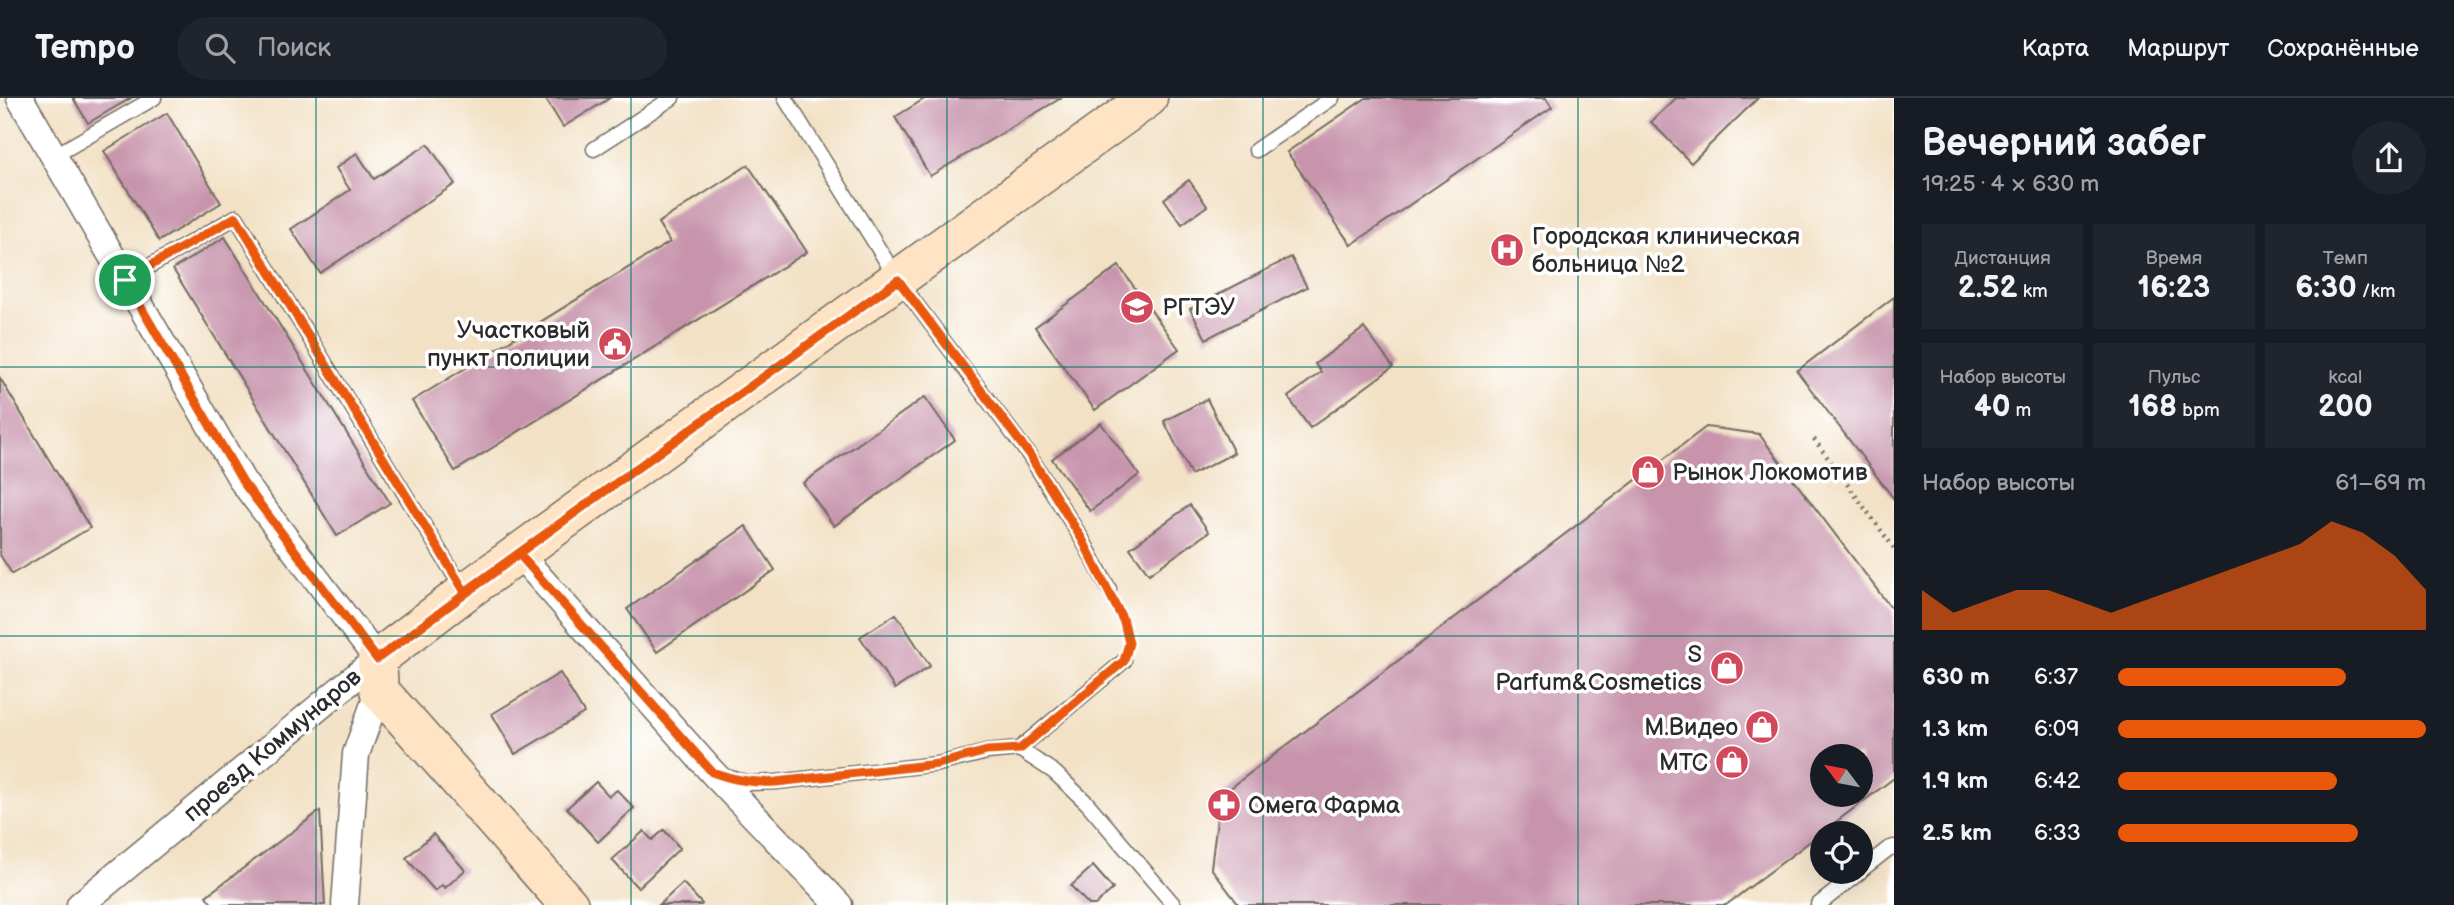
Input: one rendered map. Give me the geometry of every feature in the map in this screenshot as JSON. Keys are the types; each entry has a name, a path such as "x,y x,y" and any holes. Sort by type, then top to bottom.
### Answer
{"street":[{"path":"20,98 243,482 378,674 569,905"},
{"name":"проезд Коммунаров","path":"80,905 378,674 465,592 1148,98"},
{"path":"519,554 712,772 839,905"},
{"path":"345,905 356,754 378,674"}],"lane":[{"path":"54,156 154,98"},
{"path":"594,149 672,98"},
{"path":"1256,150 1332,98"},
{"path":"789,99 898,280 1029,454 1082,539 1109,589"},
{"path":"125,280 236,217 465,592"},
{"path":"712,772 735,781 776,782 938,764 987,751 1020,749 1124,661"},
{"path":"1020,749 1054,772 1087,803 1174,905"},
{"path":"1873,861 1894,847"},
{"path":"1818,905 1844,884"}],"path":[{"path":"1814,439 1894,548"},
{"path":"1109,589 1124,622 1129,643 1124,661"}],"building":[{"path":"73,98 131,98 88,123"},
{"path":"545,98 610,98 563,127"},
{"path":"926,98 1061,98 930,176 895,117"},
{"path":"1366,98 1546,98 1552,107 1351,245 1287,152"},
{"path":"1676,98 1758,98 1691,163 1651,122"},
{"path":"167,113 221,203 159,241 104,151"},
{"path":"428,144 455,184 320,273 291,229 350,190 336,168 357,153 374,179"},
{"path":"748,165 807,252 455,471 412,401 670,242 658,223"},
{"path":"1189,180 1207,206 1182,224 1164,199"},
{"path":"225,237 390,503 337,536 173,269"},
{"path":"1291,257 1307,287 1206,339 1190,309"},
{"path":"1119,266 1179,349 1095,410 1035,327"},
{"path":"1894,297 1894,499 1797,371"},
{"path":"1364,328 1393,367 1310,428 1288,397 1321,372 1315,364"},
{"path":"0,378 90,528 12,574 0,555"},
{"path":"925,397 955,440 834,526 803,483"},
{"path":"1207,399 1234,453 1191,475 1164,421"},
{"path":"1101,423 1139,475 1090,511 1052,459"},
{"path":"1706,427 1759,434 1894,612 1894,778 1873,794 1873,744 1810,744 1810,807 1856,807 1837,821 1810,821 1810,842 1726,905 1239,905 1211,868 1220,796"},
{"path":"1190,505 1209,532 1149,574 1130,548"},
{"path":"746,526 775,570 657,652 627,609"},
{"path":"896,614 930,666 895,689 860,637"},
{"path":"560,673 584,713 515,754 492,714"},
{"path":"596,782 609,796 617,790 634,808 598,842 567,808"},
{"path":"320,811 325,905 213,905 206,896"},
{"path":"664,830 680,848 638,888 612,860 644,831 652,840"},
{"path":"433,834 465,870 445,888 442,885 435,891 406,858"},
{"path":"1093,866 1113,889 1095,905 1089,905 1071,886"},
{"path":"683,883 701,905 659,905"}],"place":[{"name":"Городская клиническая больница №2","path":"1507,250"},
{"name":"РГТЭУ","path":"1137,307"},
{"name":"Участковый пункт полиции","path":"615,344"},
{"name":"Рынок Локомотив","path":"1648,472"},
{"name":"S Parfum&Cosmetics","path":"1727,668"},
{"name":"М.Видео","path":"1762,727"},
{"name":"МТС","path":"1732,762"},
{"name":"Омега Фарма","path":"1224,805"}],"route":[{"path":"236,217 465,592 898,280 1029,454 1082,539 1124,622 1129,643 1124,661 1020,749 987,751 938,764 749,783 712,772 519,554 377,659 243,482 125,280 236,217"}]}
